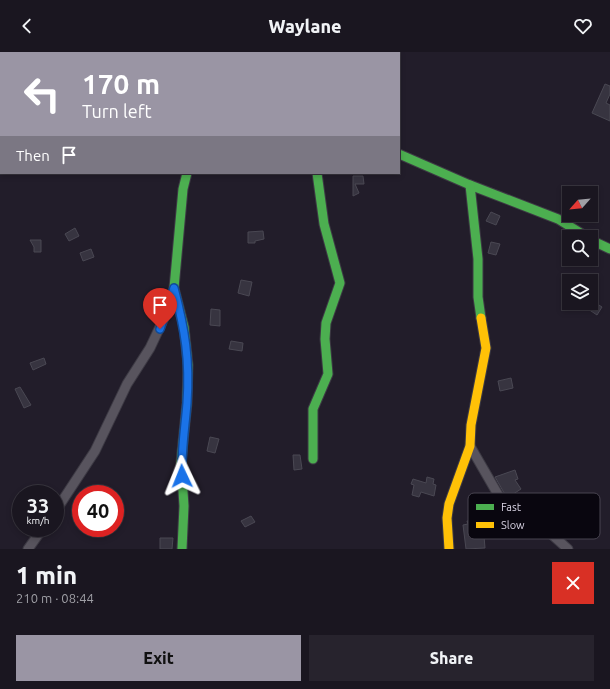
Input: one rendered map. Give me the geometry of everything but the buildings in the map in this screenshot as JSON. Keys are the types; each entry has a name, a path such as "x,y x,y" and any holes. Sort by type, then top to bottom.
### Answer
{"street":[{"path":"400,154 470,185 558,219 576,230"},
{"path":"64,498 94,451 127,384 150,348 166,314 174,288 183,189 186,174"},
{"path":"313,459 313,409 328,374 325,339 326,323 339,290 340,283 324,224 317,174"},
{"path":"449,549 447,518 449,504 470,446 471,425 486,348 478,297 478,259 470,185"},
{"path":"598,243 610,249"},
{"path":"174,288 184,328 188,364 187,403 181,462 184,506 182,549"},
{"path":"470,446 497,493"},
{"path":"28,549 37,537"},
{"path":"557,539 568,549"}],"traffic: fast":[{"path":"400,154 470,185 558,219 576,230"},
{"path":"182,549 184,506 181,462 187,403 188,365 184,327 174,288 183,189 187,174"},
{"path":"313,459 313,409 328,374 325,339 326,323 340,283 324,224 317,174"},
{"path":"470,185 478,259 478,297 481,318"},
{"path":"598,243 610,249"}],"traffic: slow":[{"path":"449,549 447,518 449,504 470,446 471,425 486,348 481,318"}],"route":[{"path":"160,329 174,288 187,343 188,364 187,403 181,462 182,476"}]}
